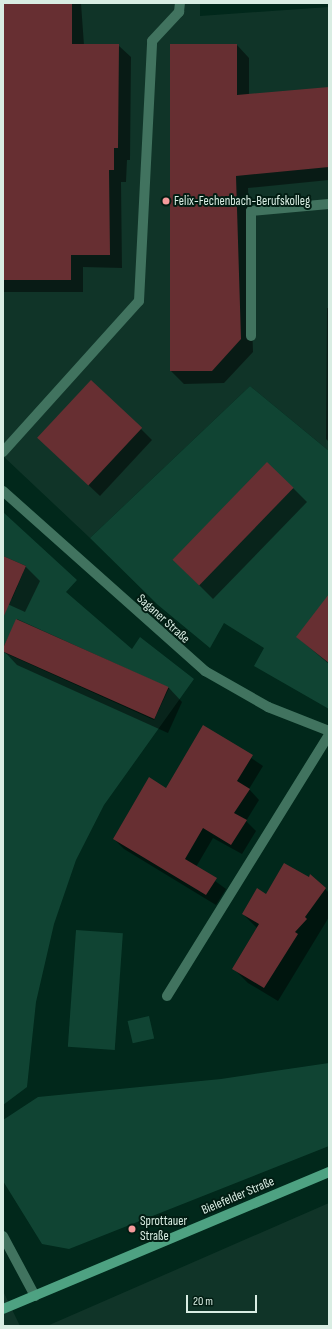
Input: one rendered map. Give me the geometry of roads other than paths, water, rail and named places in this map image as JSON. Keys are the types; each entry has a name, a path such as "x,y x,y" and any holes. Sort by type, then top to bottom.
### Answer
{"main road":[{"name":"Bielefelder Straße","path":"3,1309 329,1172"}],"street":[{"path":"3,452 140,301 152,41 179,12 180,3"},
{"path":"251,336 251,211 329,204"},
{"name":"Saganer Straße","path":"3,491 205,671 268,707 329,732"},
{"path":"167,996 329,735"},
{"path":"3,1236 35,1296"}],"place":[{"name":"Felix-Fechenbach-Berufskolleg","path":"166,201"},
{"name":"Sprottauer Straße","path":"132,1229"}]}
